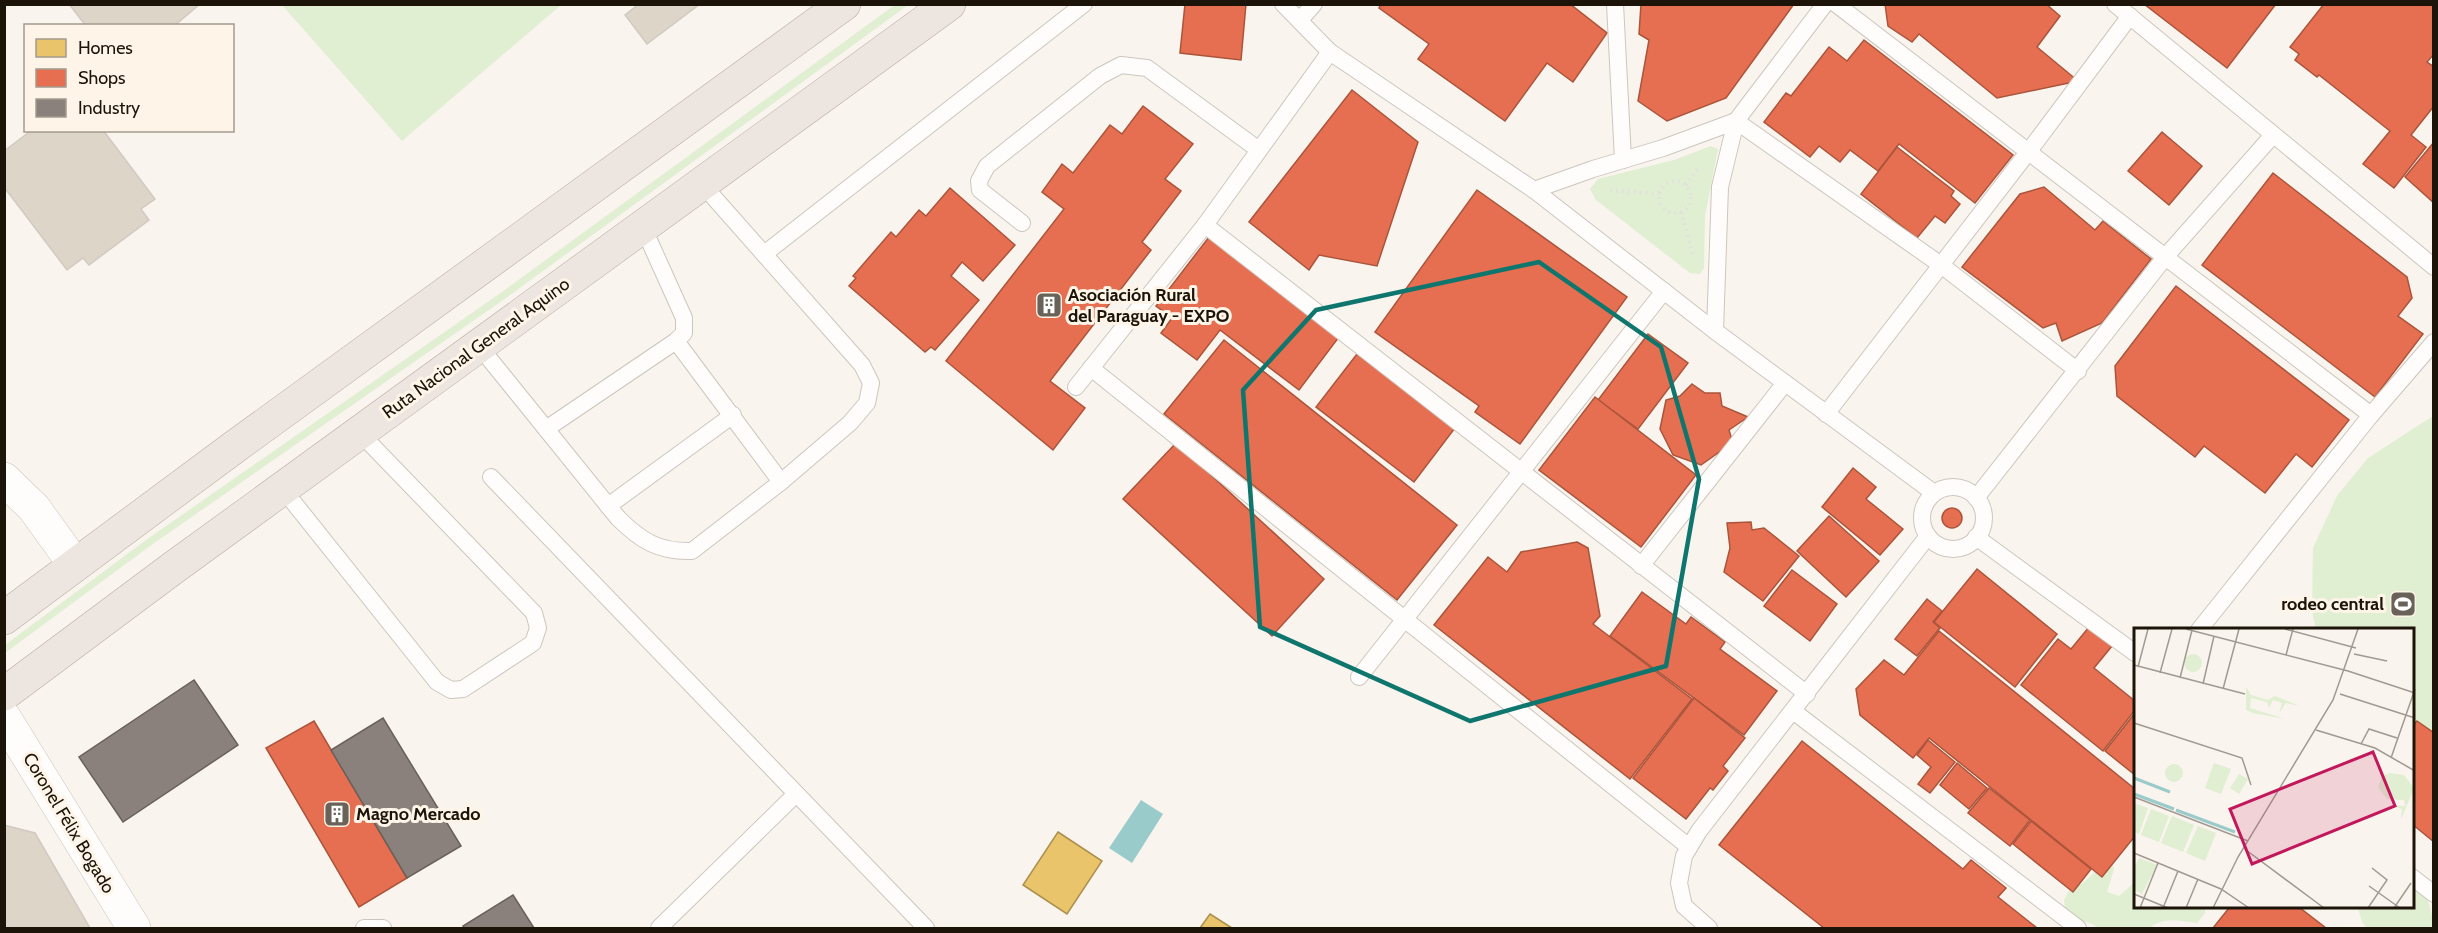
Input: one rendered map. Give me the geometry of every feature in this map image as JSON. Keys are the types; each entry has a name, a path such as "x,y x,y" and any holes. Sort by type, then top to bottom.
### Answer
{"highway":[{"path":"4,618 242,441 844,4"},
{"name":"Ruta Nacional General Aquino","path":"4,694 282,488 949,4"}],"street":[{"path":"4,479 34,508 75,565"},
{"name":"Coronel Félix Bogado","path":"4,717 134,928"}],"lane":[{"path":"764,254 1084,4"},
{"path":"1283,4 1330,52 1534,190 1715,331 1934,493"},
{"path":"1300,20 1314,4"},
{"path":"1615,4 1623,160"},
{"path":"1715,331 1720,187 1736,120 1825,4"},
{"path":"1836,4 2371,415"},
{"path":"2115,4 2433,267"},
{"path":"1826,414 2130,16"},
{"path":"1076,387 1205,225 1330,52"},
{"path":"1022,223 980,190 979,181 987,166 1100,76 1121,65 1147,68 1259,150"},
{"path":"1534,190 1663,148 1736,120"},
{"path":"1736,120 1941,265 2078,371"},
{"path":"1976,498 2078,371 2166,256 2273,135"},
{"path":"479,345 608,506 635,535 662,549 692,551 781,482 850,423 867,403 871,383 862,364 702,184"},
{"path":"1205,225 1807,694"},
{"path":"546,429 676,341 684,333 684,318 643,227"},
{"path":"1359,677 1664,291"},
{"path":"676,341 781,482"},
{"path":"2201,628 2371,415 2433,342"},
{"path":"1091,368 1689,847"},
{"path":"1641,566 1785,383"},
{"path":"608,506 733,415"},
{"path":"282,488 437,682 451,690 463,689 533,643 538,628 534,613 359,432"},
{"path":"491,477 926,928"},
{"path":"1961,488 1976,498 1980,505 1983,522 1976,537 1961,548 1952,549 1934,543 1928,536 1922,518 1923,508 1934,493 1943,489 1961,488"},
{"path":"1709,928 1684,906 1679,883 1684,856 1689,847 1699,831 1928,536"},
{"path":"1976,537 2134,652"},
{"path":"1793,711 2076,928"},
{"path":"659,928 796,794"},
{"path":"2414,879 2433,894"},
{"path":"364,928 383,928"}],"path":[{"path":"1671,182 1682,182 1689,189 1690,205 1681,212 1670,213 1665,210 1660,201 1660,194 1663,187 1671,182"},
{"path":"1600,189 1660,194"},
{"path":"1681,212 1695,266"}],"highlighted area":[{"path":"1539,262 1661,347 1699,479 1666,666 1470,721 1260,627 1243,390 1316,310"}],"green space":[{"path":"896,4 908,5 506,298 150,546 5,653 5,645 146,540 502,292"},
{"path":"282,5 561,5 402,141"},
{"path":"1711,146 1718,149 1705,216 1704,268 1700,274 1690,273 1596,200 1590,189 1598,179 1674,160"},
{"path":"2433,416 2433,842 2414,825 2414,628 2316,628 2312,611 2313,548 2337,496 2368,458"},
{"path":"2111,857 2114,869 2107,892 2119,896 2134,883 2134,909 2205,909 2205,913 2197,923 2167,921 2150,928 2098,928 2066,915 2064,900 2070,889 2082,884"},
{"path":"2414,879 2428,901 2433,928 2367,928 2362,922 2358,909 2414,909"}],"water":[{"path":"1141,800 1163,814 1132,863 1109,848"}],"building: Homes":[{"path":"1058,832 1102,861 1067,914 1023,885"},
{"path":"1210,914 1232,928 1200,928"}],"building: Shops":[{"path":"1185,4 1246,4 1241,60 1180,53"},
{"path":"1381,4 1570,4 1607,33 1573,82 1547,63 1505,121 1418,59 1429,44 1379,8"},
{"path":"1641,4 1794,4 1726,98 1667,121 1638,101 1649,40 1639,34"},
{"path":"1885,4 2046,4 2060,16 2037,47 2078,81 1997,98 1919,34 1912,42 1888,26"},
{"path":"2144,4 2276,4 2227,68"},
{"path":"2324,4 2434,4 2434,54 2427,62 2434,67 2434,106 2411,135 2426,147 2394,188 2363,164 2390,131 2319,75 2317,77 2295,60 2299,54 2290,47"},
{"path":"1864,40 2013,155 1975,203 1899,144 1878,171 1850,150 1840,162 1819,146 1810,157 1764,122 1786,93 1791,96 1829,47 1847,61"},
{"path":"1352,90 1418,142 1377,266 1319,255 1309,270 1249,222"},
{"name":"Asociación Rural del Paraguay - EXPO","path":"1143,106 1193,144 1165,179 1181,191 1142,242 1151,250 1050,381 1085,408 1053,450 946,361 1064,209 1042,192 1062,164 1073,173 1110,125 1122,134"},
{"path":"2162,132 2202,166 2169,205 2128,171"},
{"path":"2434,142 2434,203 2405,177"},
{"path":"1897,147 1954,191 1951,196 1960,204 1945,223 1935,216 1917,238 1861,194"},
{"path":"2273,173 2407,277 2412,298 2398,316 2423,334 2375,397 2202,265"},
{"path":"2044,187 2095,230 2103,221 2151,259 2102,323 2062,341 2056,323 2043,328 1962,267 2020,194"},
{"path":"950,188 1015,245 983,281 962,262 951,276 979,300 935,350 931,347 925,352 849,286 856,278 853,276 891,232 896,237 919,210 926,216"},
{"path":"1477,190 1627,297 1520,444 1475,412 1479,406 1375,332"},
{"name":"Asociación Rural del Paraguay - EXPO","path":"1209,237 1339,337 1299,390 1220,330 1197,360 1161,333 1172,318 1156,306"},
{"path":"2176,286 2349,420 2312,467 2296,454 2265,493 2204,446 2195,457 2117,396 2115,366"},
{"path":"1648,334 1688,363 1638,429 1598,400"},
{"name":"Asociación Rural del Paraguay - EXPO","path":"1224,340 1457,525 1397,600 1164,414"},
{"path":"1357,354 1455,428 1414,482 1316,407"},
{"path":"1692,384 1705,393 1720,393 1722,406 1748,417 1729,430 1732,440 1725,448 1701,465 1673,455 1660,429 1666,400 1680,396"},
{"path":"1595,397 1696,475 1641,547 1539,470"},
{"path":"1176,443 1324,579 1272,636 1123,499"},
{"path":"1853,468 1876,487 1866,499 1903,529 1880,555 1822,507"},
{"path":"1952,508 1959,511 1962,518 1959,525 1952,528 1945,525 1942,518 1945,511"},
{"path":"1829,516 1879,561 1846,597 1797,551"},
{"path":"1751,522 1752,530 1764,528 1799,556 1763,601 1724,572 1730,548 1727,523"},
{"path":"1577,542 1588,548 1600,616 1593,624 1692,699 1630,779 1434,625 1488,557 1507,572 1521,552"},
{"path":"1977,569 2057,634 2015,687 1934,622"},
{"path":"1792,570 1837,604 1810,641 1764,606"},
{"path":"1642,592 1686,624 1691,617 1725,642 1720,649 1777,691 1744,735 1610,636"},
{"path":"1927,599 1942,611 1933,622 1940,628 1917,656 1895,639"},
{"path":"2089,627 2112,646 2094,668 2134,700 2134,711 2103,751 2021,685 2058,639 2071,649"},
{"path":"1939,631 2134,788 2134,837 2102,877 1929,738 1913,758 1860,715 1856,689 1884,660 1904,675"},
{"path":"1694,698 1745,738 1723,766 1728,771 1713,790 1710,788 1686,819 1633,778"},
{"path":"2134,714 2134,774 2105,751"},
{"name":"Magno Mercado","path":"314,721 407,878 359,907 266,748"},
{"path":"2417,721 2434,733 2434,842 2414,826 2414,724"},
{"path":"1928,740 1955,762 1930,793 1918,784 1931,767 1917,755"},
{"path":"1802,741 1963,869 1971,860 2006,888 1998,897 2037,928 1824,928 1719,845"},
{"path":"1957,763 1987,788 1969,809 1940,785"},
{"path":"1989,788 2030,820 2010,846 1968,813"},
{"path":"2031,821 2091,869 2073,892 2013,844"},
{"path":"2228,909 2301,909 2326,928 2213,928"}],"building: Industry":[{"path":"194,680 238,745 123,822 79,757"},
{"path":"383,718 461,846 407,878 331,750"},
{"path":"513,895 534,928 464,928 463,926"}],"building: Other":[{"path":"69,4 200,4 176,24 84,24"},
{"path":"639,4 700,4 647,44 625,15"},
{"path":"29,132 105,132 155,199 141,209 149,220 89,265 83,258 67,270 4,187 4,151"},
{"path":"4,825 35,833 90,928 4,928"}],"place":[{"name":"Asociación Rural del Paraguay - EXPO","path":"1049,305"},
{"name":"rodeo central","path":"2403,604"},
{"name":"Magno Mercado","path":"337,814"}]}
